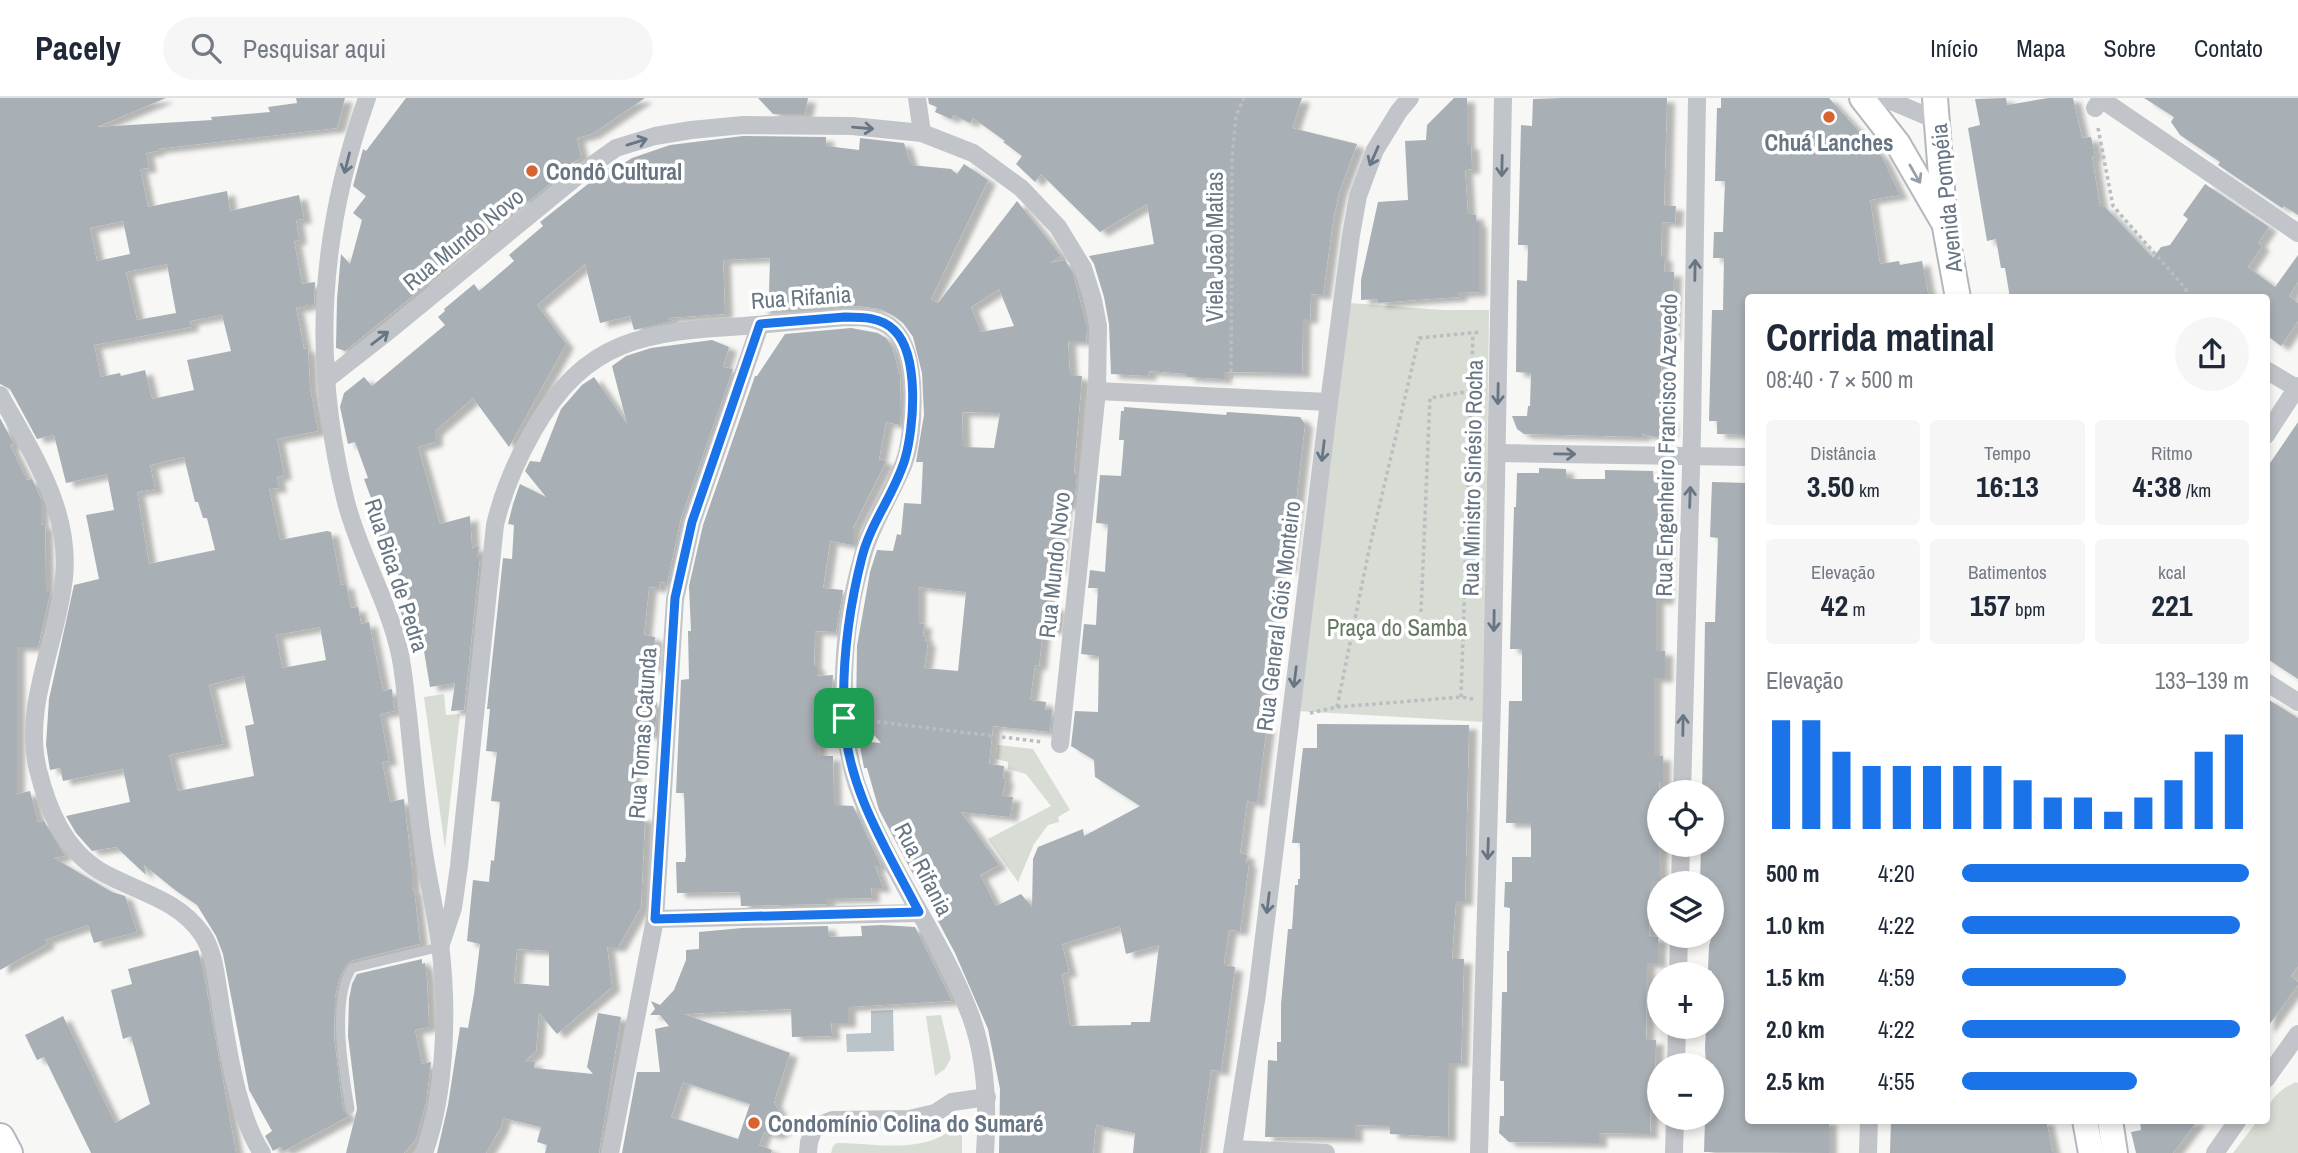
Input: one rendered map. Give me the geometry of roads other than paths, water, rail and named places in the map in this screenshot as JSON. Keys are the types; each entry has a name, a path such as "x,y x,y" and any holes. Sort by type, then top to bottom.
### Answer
{"main road":[{"path":"1862,98 1898,145 1945,227"},
{"name":"Avenida Pompéia","path":"1936,109 1945,227 1957,294"},
{"path":"2086,1124 2091,1153"},
{"path":"2111,1124 2115,1153"},
{"path":"0,1138 8,1153"}],"street":[{"name":"Rua Bica de Pedra","path":"367,98 353,137 336,205 328,255 323,335 334,446 347,505 399,650 425,856 440,947 444,1027 438,1104 424,1153"},
{"path":"917,98 922,133"},
{"name":"Rua General Góis Monteiro","path":"1232,1151 1257,994 1329,402 1358,196 1376,150 1410,98"},
{"name":"Rua Ministro Sinésio Rocha","path":"1479,1153 1492,701 1503,98"},
{"name":"Rua Engenheiro Francisco Azevedo","path":"1682,780 1697,98"},
{"path":"1884,98 1936,109"},
{"path":"2095,108 2100,101 2108,103 2298,233"},
{"name":"Rua Mundo Novo","path":"326,380 581,173 616,148 655,136 743,125 852,127 922,133 973,153 1021,188 1058,227 1083,268 1098,326 1097,391 1060,744"},
{"name":"Rua Rifania","path":"440,947 453,908 459,866 495,525 510,476 544,411 562,387 583,368 615,348 661,333 845,317 867,317 883,322 895,331 904,345 913,398 911,433 904,462 863,553 850,611 844,673 844,718 852,764 865,806 972,1019 987,1097 985,1153"},
{"name":"Rua Tomas Catunda","path":"610,1153 655,919 675,598 692,522 760,324"},
{"path":"2270,372 2298,388 2270,429"},
{"path":"1097,391 1329,402"},
{"path":"0,395 42,472 57,509 63,540 63,585 39,692 35,732 37,767 51,814 69,844 100,870 172,905 191,919 205,938 213,961 228,1052 248,1126 262,1153"},
{"path":"1497,453 1745,457"},
{"path":"2270,684 2298,702"},
{"path":"655,919 919,912"},
{"path":"2270,1074 2295,1044"},
{"path":"808,1153 813,1131 833,1120 924,1117 952,1102 987,1097"},
{"path":"1868,1153 1869,1124"},
{"path":"2215,1153 2235,1124"},
{"path":"1674,1153 1675,1130"},
{"path":"1232,1151 1326,1153"}],"lane":[{"path":"350,1110 342,1060 345,979 352,968 440,947"}],"place":[{"name":"Chuá Lanches","path":"1829,117"},
{"name":"Condô Cultural","path":"532,171"},
{"name":"Condomínio Colina do Sumaré","path":"754,1123"}],"park label":[{"name":"Praça do Samba","path":"1397,627"}]}
